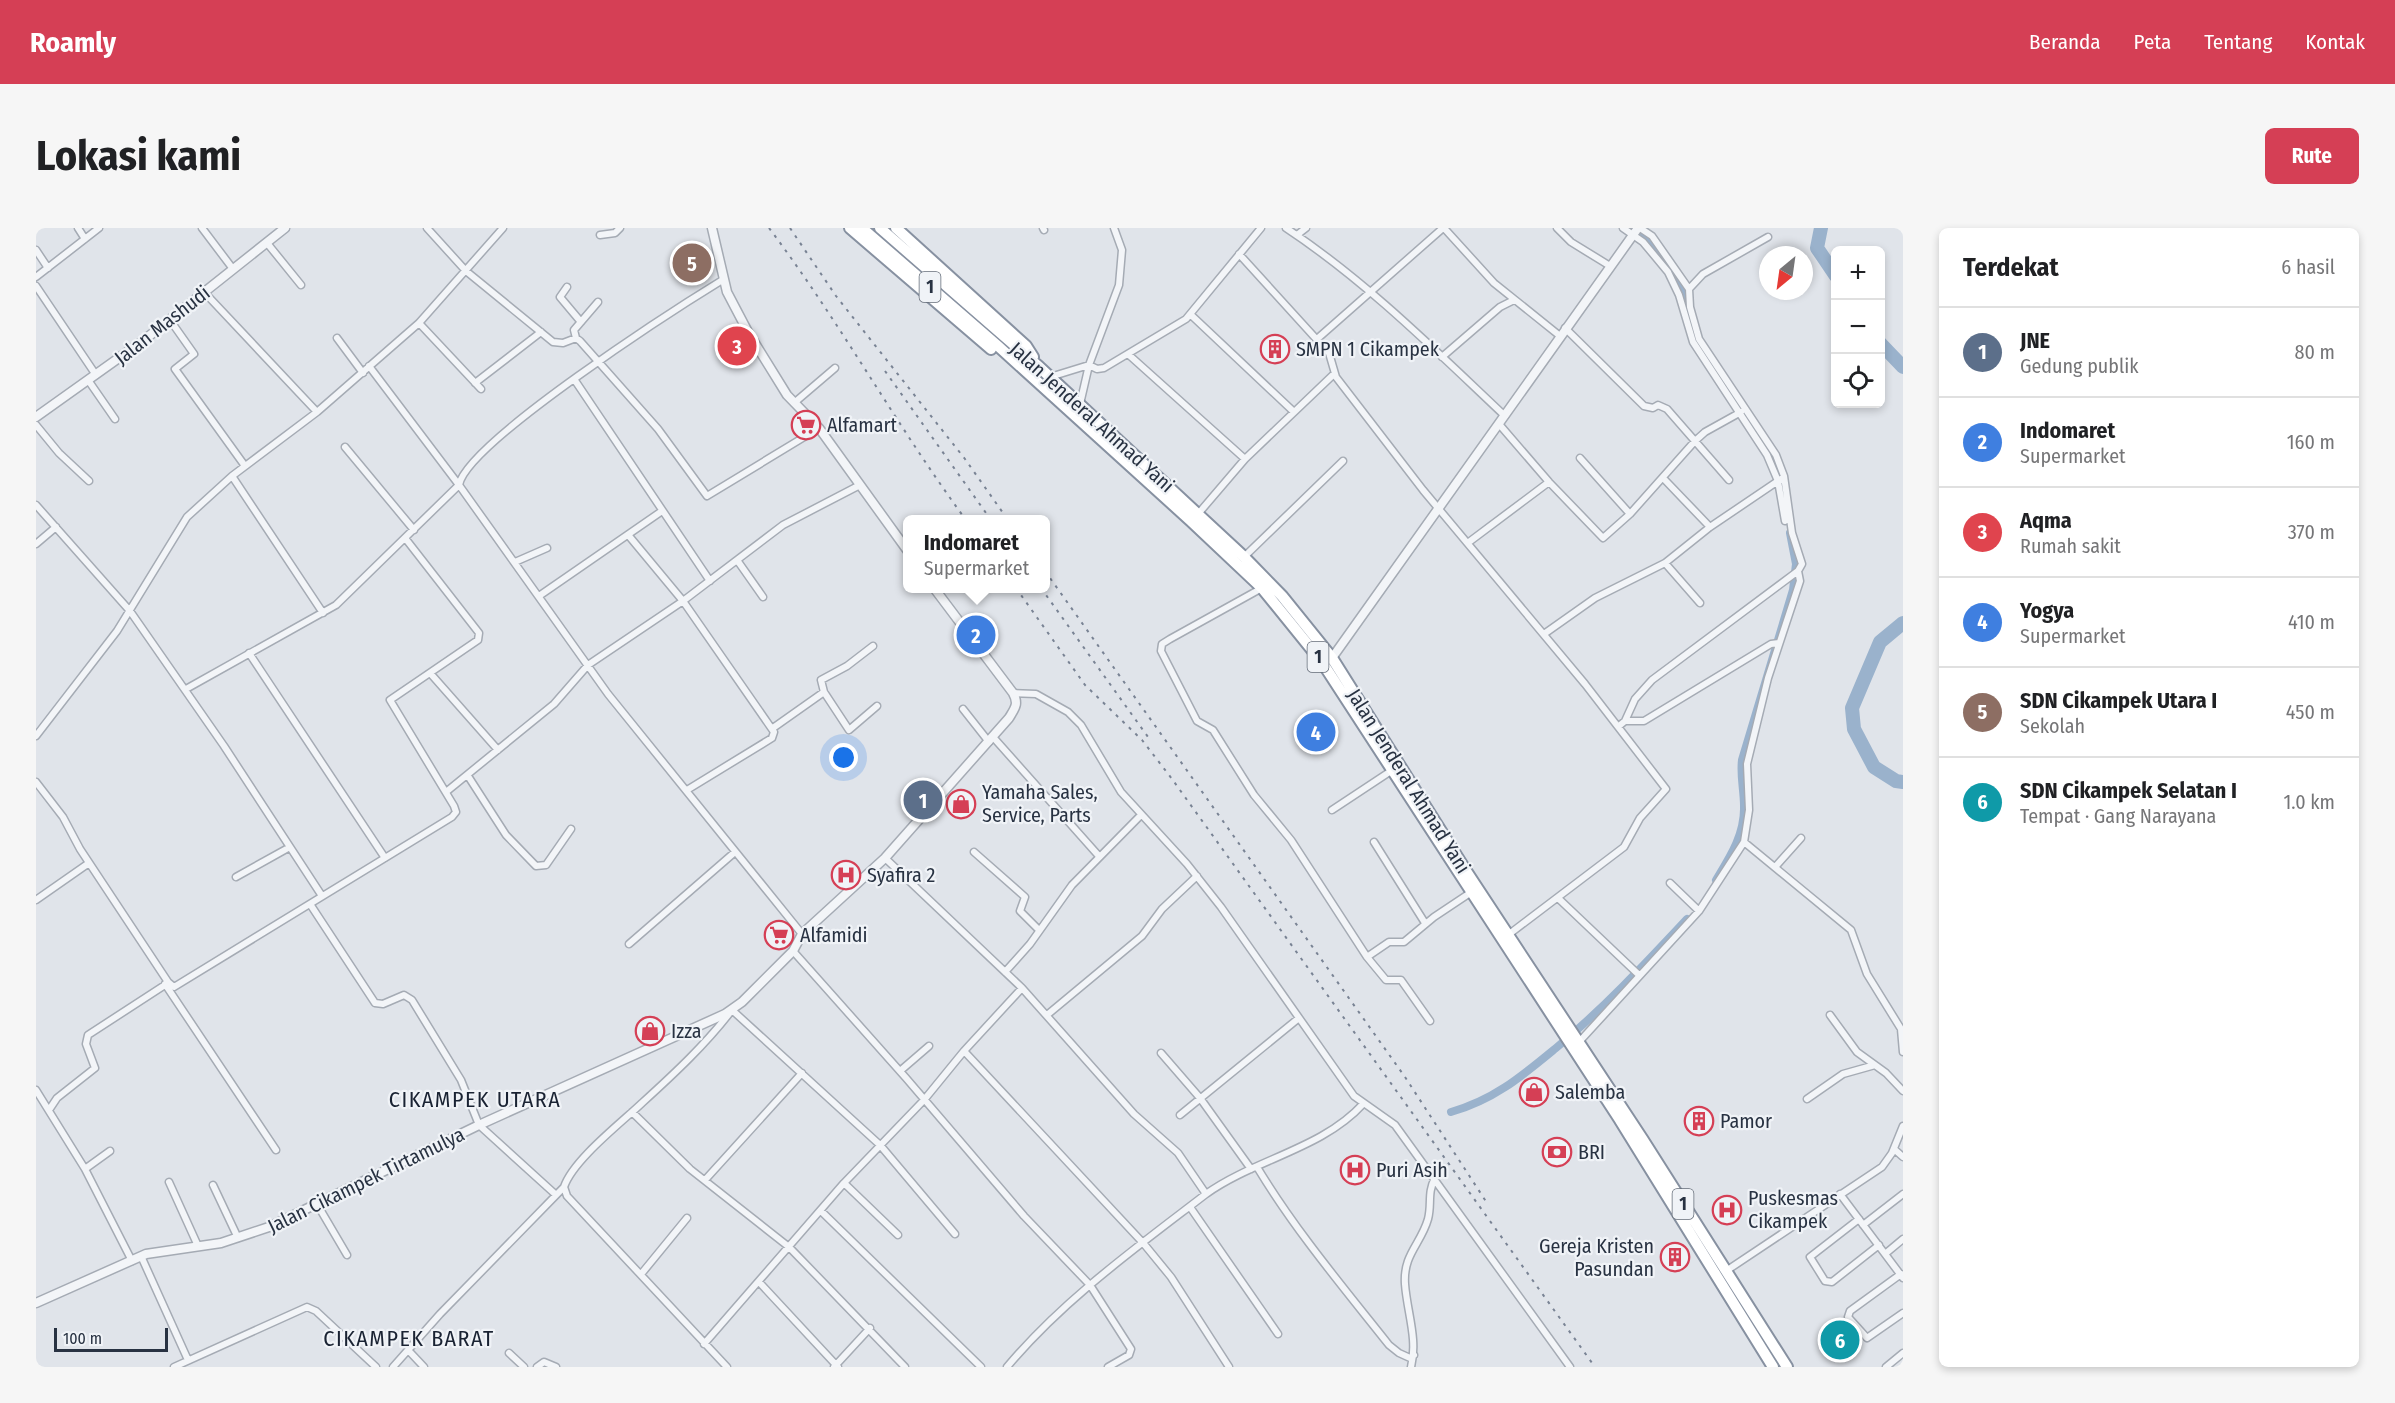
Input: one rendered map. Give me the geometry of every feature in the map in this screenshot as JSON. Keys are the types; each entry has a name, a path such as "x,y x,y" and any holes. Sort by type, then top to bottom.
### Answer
{"highway":[{"path":"850,228 1014,368 1049,393"},
{"name":"Jalan Jenderal Ahmad Yani","path":"862,228 998,346 1262,588 1327,660 1391,771 1470,893 1576,1042 1787,1367"},
{"name":"Jalan Jenderal Ahmad Yani","path":"880,228 1080,404 1198,513 1282,596 1327,660 1508,935 1565,1029"},
{"path":"896,228 1026,346 1037,365"},
{"name":"Jalan Jenderal Ahmad Yani","path":"1576,1042 1773,1367"}],"street":[{"path":"78,228 85,239"},
{"path":"36,277 99,228"},
{"path":"202,228 233,269"},
{"name":"Jalan Mashudi","path":"36,417 170,320 285,228"},
{"path":"427,228 466,271 541,332 557,343 576,338"},
{"path":"36,736 130,611 187,517 232,476 316,412 419,323 503,228"},
{"path":"600,235 615,233 620,228"},
{"path":"712,228 727,292 743,324 794,403 819,428 903,544"},
{"path":"1080,404 1089,365 1119,285 1123,263 1122,250 1114,228"},
{"path":"1050,377 1089,365 1097,369 1104,368 1179,324 1190,314 1261,228"},
{"path":"1286,228 1320,251 1442,357 1502,420 1549,482 1603,538 1664,479 1695,441 1741,412"},
{"path":"1297,235 1306,228"},
{"path":"1317,339 1371,294 1443,228 1480,269 1514,300 1562,332 1644,406 1653,408 1658,405 1667,409 1730,480"},
{"path":"1557,228 1571,242 1610,266"},
{"path":"1619,726 1625,721 1629,709 1652,680 1795,573 1802,564 1771,446 1699,339 1685,292 1652,236 1623,228"},
{"path":"1327,660 1438,509 1636,231"},
{"path":"1636,231 1685,292 1694,342 1762,445 1781,479 1785,521"},
{"path":"1685,292 1703,274 1768,237"},
{"path":"267,243 301,285"},
{"path":"36,250 48,268"},
{"path":"1239,254 1317,339 1332,358 1334,374 1438,509 1469,542 1619,726 1666,792 1640,818 1624,847 1559,899 1508,935"},
{"path":"186,689 324,613 345,598 382,558 459,485 464,473 491,447 599,360 724,279"},
{"path":"36,286 115,419"},
{"path":"567,287 560,297 581,322"},
{"path":"205,293 316,412"},
{"path":"1442,357 1500,307 1514,300"},
{"path":"598,302 574,330 576,338 599,360 658,429 707,496 819,428"},
{"path":"1190,314 1294,412"},
{"path":"170,320 194,354 175,369 244,466"},
{"path":"419,323 481,390"},
{"path":"475,383 541,332"},
{"path":"337,338 363,373"},
{"path":"1129,355 1245,459"},
{"path":"369,366 459,485 608,694 802,934"},
{"path":"794,403 835,368"},
{"path":"1198,513 1245,459 1334,374"},
{"path":"574,379 710,581"},
{"path":"36,425 59,453 89,481"},
{"path":"345,447 414,530"},
{"path":"1580,458 1630,514"},
{"path":"1244,557 1343,461"},
{"path":"232,476 324,613"},
{"path":"1664,479 1710,527"},
{"path":"1544,634 1595,598 1665,563 1710,527 1781,479"},
{"path":"1469,542 1549,482"},
{"path":"446,792 554,704 588,665 683,601 783,525 860,485"},
{"path":"36,505 130,611 186,689 322,896"},
{"path":"539,596 629,536 662,511"},
{"path":"36,544 56,527"},
{"path":"629,536 683,601 772,728 772,738 687,790"},
{"path":"166,983 178,987 452,817 456,810 390,703 393,697 478,640 479,633 405,538"},
{"path":"515,562 547,548"},
{"path":"737,560 763,597"},
{"path":"1665,563 1700,603"},
{"path":"1576,1042 1698,909 1744,843 1749,810 1747,764 1776,643 1800,581 1795,573"},
{"path":"1262,588 1170,639 1162,644 1161,651 1197,721 1213,730 1254,795 1291,840 1367,957 1386,980 1401,980 1431,1021"},
{"path":"938,593 1013,693 1036,694 1068,712 1093,742 1107,772 1140,816 1197,876 1342,1081 1363,1104 1395,1125 1570,1367"},
{"path":"1625,721 1644,721 1776,643"},
{"path":"873,646 847,666 820,680 824,693 849,730 877,706"},
{"path":"249,653 385,858"},
{"path":"430,673 498,750"},
{"path":"772,728 824,693"},
{"name":"Jalan Cikampek Tirtamulya","path":"36,1303 155,1252 238,1238 317,1204 479,1125 732,1010 793,951 802,934 885,858 991,739 1016,706 1017,701 1013,693"},
{"path":"963,709 1098,855"},
{"path":"1332,810 1391,771"},
{"path":"468,776 506,835 536,866 546,865 571,829"},
{"path":"36,782 63,817 166,983 276,1150"},
{"path":"1005,972 1072,885 1098,855 1140,816"},
{"path":"1776,866 1802,838"},
{"path":"1374,842 1425,924"},
{"path":"1744,843 1776,866 1851,930 1864,968 1901,1029 1903,1052"},
{"path":"236,877 290,847"},
{"path":"629,944 735,852"},
{"path":"974,852 1025,897 1020,911 1039,930"},
{"path":"885,858 1022,988 1134,1114 1178,1153 1206,1194"},
{"path":"36,900 89,862"},
{"path":"1047,1015 1142,936 1162,909 1197,876"},
{"path":"1670,884 1698,909"},
{"path":"1367,957 1389,942 1404,942 1425,924 1470,893"},
{"path":"1559,899 1638,973"},
{"path":"310,904 375,1003 382,1004 404,995 412,1000 461,1080 479,1125 555,1194"},
{"path":"793,951 900,1071 1024,1216 1090,1285 1131,1349 1129,1355 1108,1367"},
{"path":"49,1110 57,1098 95,1068 86,1044 88,1035 166,983"},
{"path":"704,1344 844,1184 924,1100 1022,988"},
{"path":"393,1367 564,1187 579,1165 705,1044 732,1010 880,1145 955,1234"},
{"path":"1830,1015 1857,1052 1903,1090"},
{"path":"1180,1115 1299,1018"},
{"path":"900,1071 929,1046"},
{"path":"964,1052 1144,1244 1171,1277 1229,1367"},
{"path":"1161,1053 1200,1098 1311,1248 1389,1345 1409,1356"},
{"path":"1807,1099 1843,1074 1875,1065"},
{"path":"705,1180 802,1073"},
{"path":"36,1090 137,1259 189,1360"},
{"path":"1007,1367 1029,1342 1090,1285 1206,1194 1225,1181 1323,1134 1350,1117 1363,1104"},
{"path":"632,1112 705,1180 789,1246 905,1367"},
{"path":"1726,1271 1882,1167 1894,1149 1903,1126"},
{"path":"1894,1149 1903,1157"},
{"path":"85,1169 110,1151"},
{"path":"1411,1367 1405,1287 1406,1268 1411,1252 1427,1221 1429,1189 1435,1178"},
{"path":"169,1182 198,1246"},
{"path":"844,1184 898,1235"},
{"path":"213,1185 238,1238"},
{"path":"564,1187 567,1196 642,1273 727,1367"},
{"path":"1840,1194 1902,1276 1850,1311 1848,1317 1864,1337 1871,1337 1903,1313"},
{"path":"1879,1245 1829,1282 1810,1257 1903,1194"},
{"path":"317,1204 347,1255"},
{"path":"1190,1207 1278,1334"},
{"path":"821,1211 981,1367"},
{"path":"642,1273 687,1218"},
{"path":"1885,1254 1903,1239"},
{"path":"759,1282 836,1366 870,1328"},
{"path":"174,1367 307,1306 316,1311 376,1367"},
{"path":"408,1350 424,1367"},
{"path":"508,1353 524,1367"},
{"path":"1886,1367 1903,1353"},
{"path":"537,1367 544,1362 556,1367"}],"waterway":[{"path":"1633,228 1659,253 1679,280 1696,339 1740,406"},
{"path":"1821,228 1817,248 1831,269"},
{"path":"1885,348 1903,367"},
{"path":"1761,436 1783,485"},
{"path":"1716,880 1736,845 1742,826 1744,816 1742,760 1793,590 1796,564 1790,533"},
{"path":"1903,623 1880,642 1852,708 1854,729 1874,767 1896,781 1903,782"},
{"path":"1451,1112 1494,1094 1543,1058 1607,1002 1687,919"}],"railway":[{"path":"769,228 820,300 962,515"},
{"path":"790,228 836,296 965,459 1004,515"},
{"path":"885,371 987,515"},
{"path":"1050,578 1405,1077 1487,1203"},
{"path":"1020,593 1085,685 1142,740 1172,779 1595,1367"},
{"path":"1045,593 1148,737"}],"place":[{"name":"SDN Cikampek Utara I","path":"692,263"},
{"name":"Aqma","path":"737,346"},
{"name":"SMPN 1 Cikampek","path":"1275,349"},
{"name":"Alfamart","path":"806,425"},
{"name":"Indomaret","path":"976,635"},
{"name":"Yogya","path":"1316,732"},
{"name":"JNE","path":"923,800"},
{"name":"Yamaha Sales, Service, Parts","path":"961,804"},
{"name":"Syafira 2","path":"846,875"},
{"name":"Alfamidi","path":"779,935"},
{"name":"Izza","path":"650,1031"},
{"name":"Salemba","path":"1534,1092"},
{"name":"Pamor","path":"1699,1121"},
{"name":"BRI","path":"1557,1152"},
{"name":"Puri Asih","path":"1355,1170"},
{"name":"Puskesmas Cikampek","path":"1727,1210"},
{"name":"Gereja Kristen Pasundan","path":"1675,1257"},
{"name":"SDN Cikampek Selatan I","path":"1840,1340"}],"district":[{"name":"CIKAMPEK UTARA","path":"475,1099"},
{"name":"CIKAMPEK BARAT","path":"409,1338"}]}
